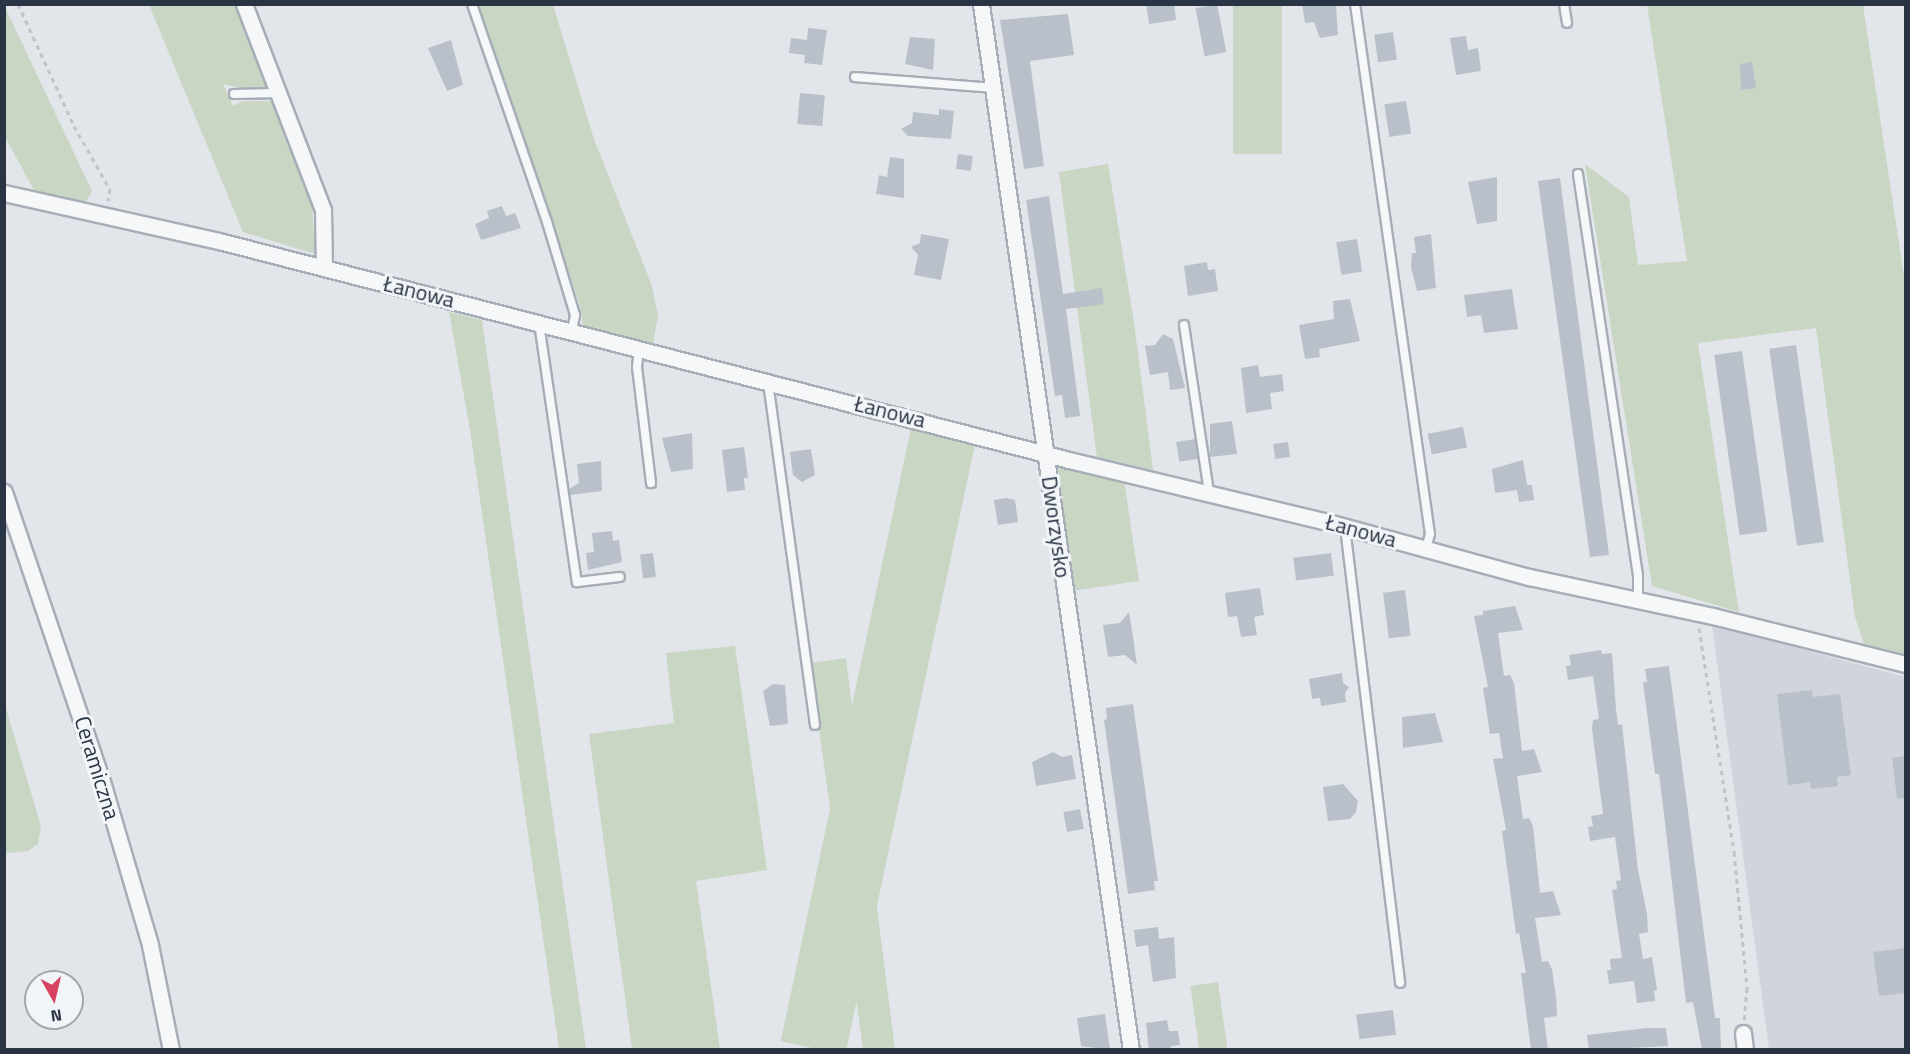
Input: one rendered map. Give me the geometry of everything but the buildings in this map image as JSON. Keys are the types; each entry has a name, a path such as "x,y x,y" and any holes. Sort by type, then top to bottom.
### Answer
{"street":[{"path":"244,4 323,210 324,268"},
{"name":"Dworzysko","path":"981,4 1131,1050"},
{"name":"Łanowa","path":"4,193 324,268 1345,526 1426,549 1638,602 1697,613 1905,664"},
{"name":"Ceramiczna","path":"4,492 101,778 150,945 171,1050"},
{"path":"1743,1034 1745,1050"}],"lane":[{"path":"472,4 547,222 575,315 572,331"},
{"path":"1355,4 1430,534 1426,549"},
{"path":"1564,4 1567,22"},
{"path":"855,77 994,88"},
{"path":"234,94 278,93"},
{"path":"1578,174 1638,575 1638,602"},
{"path":"539,322 577,582 620,577"},
{"path":"1184,325 1209,493"},
{"path":"639,348 637,367 651,483"},
{"path":"768,381 815,725"},
{"path":"1345,526 1400,983"}],"path":[{"path":"18,4 74,126 110,189 102,217"},
{"path":"1697,613 1734,852 1747,988 1743,1034"}],"shaded area":[{"path":"1712,625 1905,677 1905,1049 1769,1049"}],"green space":[{"path":"4,5 92,191 84,205 35,192 5,137"},
{"path":"149,5 236,5 268,87 240,88 223,84 233,106 243,101 272,101 312,202 315,254 243,232"},
{"path":"478,5 553,5 594,139 652,286 658,316 653,343 583,326 580,305"},
{"path":"1233,5 1282,5 1282,154 1233,154"},
{"path":"1647,5 1863,5 1905,283 1905,654 1864,644 1855,617 1816,328 1698,343 1739,612 1652,586 1585,164 1629,197 1638,265 1687,261"},
{"path":"1108,164 1134,322 1153,470 1097,457 1059,172"},
{"path":"449,312 482,320 586,1049 559,1049 470,430"},
{"path":"911,428 976,442 846,1050 822,1050 781,1041"},
{"path":"1060,466 1124,480 1139,581 1071,591 1056,475"},
{"path":"735,646 767,870 696,881 720,1049 632,1049 589,734 674,723 666,653"},
{"path":"846,658 895,1049 863,1049 810,663"},
{"path":"5,705 41,826 38,844 28,851 8,853 4,852"},
{"path":"1218,982 1227,1049 1199,1050 1190,986"}]}
